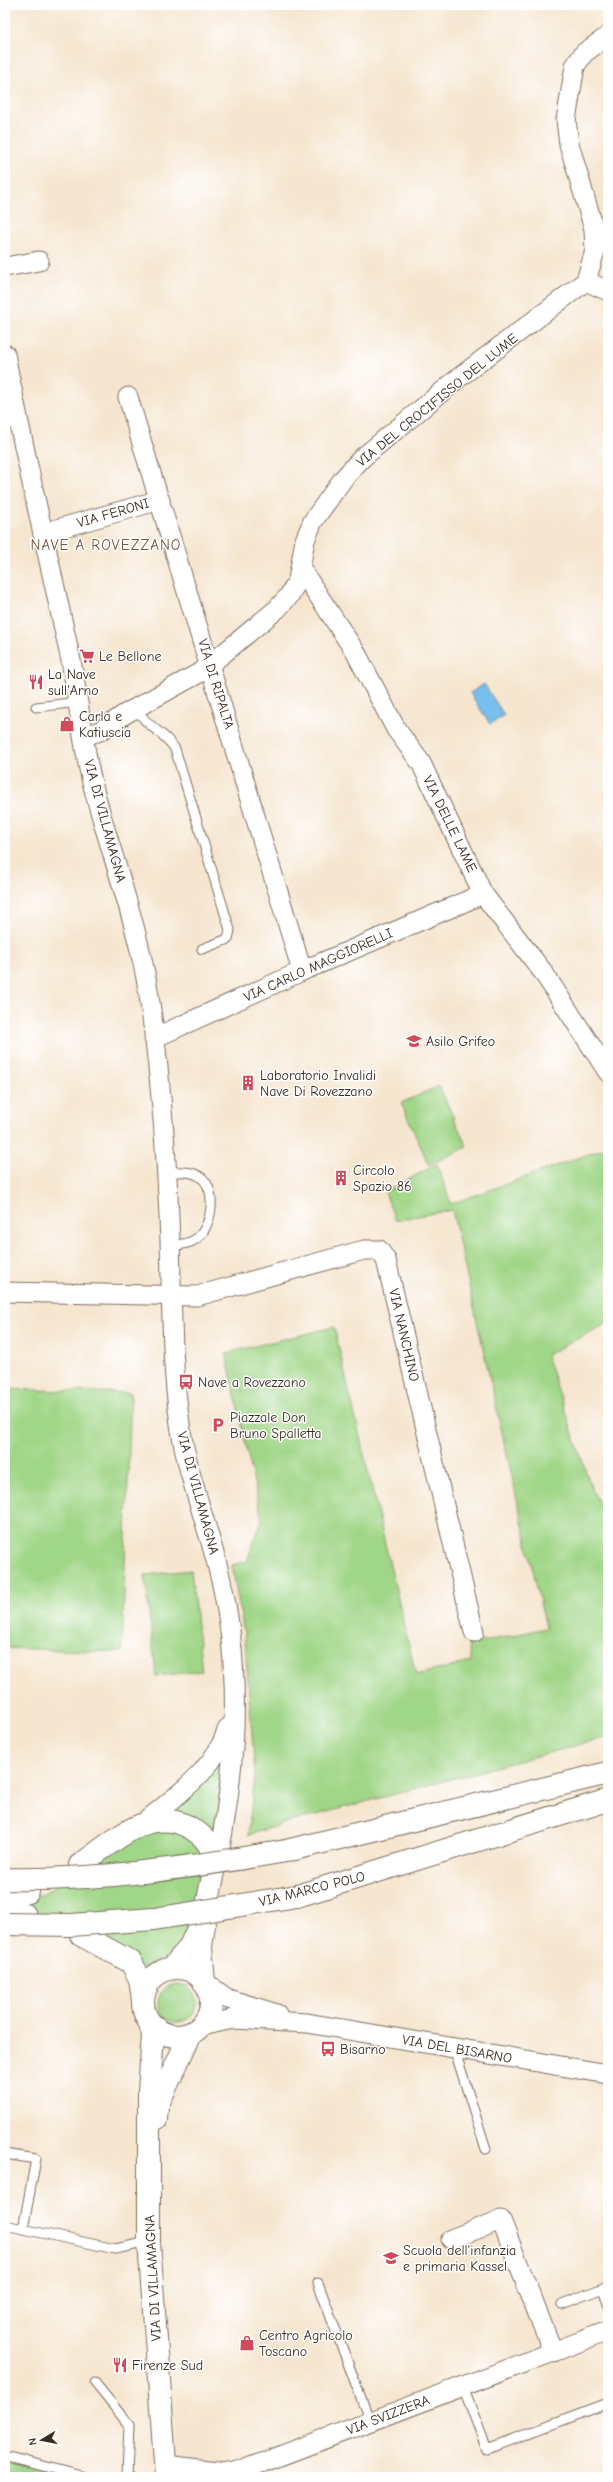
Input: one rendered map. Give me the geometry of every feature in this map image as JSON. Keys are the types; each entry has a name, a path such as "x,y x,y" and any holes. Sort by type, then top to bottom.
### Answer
{"main road":[{"path":"5,1879 112,1876 216,1863 286,1851 608,1773"},
{"name":"VIA MARCO POLO","path":"5,1924 71,1925 154,1919 296,1896 608,1800"},
{"path":"80,1865 146,1821 169,1820 185,1825 202,1836 216,1854"},
{"path":"5,1897 28,1892"},
{"name":"VIA DI VILLAMAGNA","path":"149,2174 157,2106 196,2029 207,2018 211,2002 209,1990 204,1982 201,1926"},
{"path":"81,1935 131,1962 140,1979 143,2002"},
{"path":"169,1969 180,1968 191,1971 204,1982"},
{"name":"VIA DI VILLAMAGNA","path":"165,2471 149,2242 148,2090 152,2035 150,2023 145,2013 143,2002 145,1991 150,1981 169,1969"},
{"path":"150,2023 158,2030 169,2035 180,2036 196,2029"}],"street":[{"path":"608,36 584,53 575,66 566,120 569,144 594,229 595,251 586,281 608,291"},
{"path":"5,267 39,261"},
{"name":"VIA DEL CROCIFISSO DEL LUME","path":"84,736 100,732 136,708 202,672 285,601 296,584 301,568 305,540 312,521 343,479 362,458 461,376 586,281"},
{"name":"VIA DI VILLAMAGNA","path":"5,354 79,702 92,780 145,976 154,1038 166,1173 170,1246 170,1295 180,1428 190,1471 218,1570 232,1640 235,1700 229,1800 216,1854"},
{"name":"VIA DI RIPALTA","path":"128,397 302,971"},
{"name":"VIA FERONI","path":"43,533 160,500"},
{"name":"VIA DELLE LAME","path":"301,568 356,653 396,729 421,763 483,894 543,972 608,1072"},
{"name":"VIA CARLO MAGGIORELLI","path":"154,1038 302,971 483,894"},
{"name":"VIA NANCHINO","path":"170,1295 197,1296 371,1248 379,1250 384,1254 474,1632"},
{"path":"5,1292 170,1295"},
{"name":"VIA DI VILLAMAGNA","path":"146,1821 197,1779 219,1751 230,1722 234,1667"},
{"name":"VIA DI VILLAMAGNA","path":"169,1969 188,1947 201,1926"},
{"name":"VIA DEL BISARNO","path":"204,1982 233,2001 307,2023"},
{"name":"VIA DEL BISARNO","path":"196,2029 233,2019 307,2023 454,2048 606,2078"},
{"path":"451,2239 501,2220 553,2352"},
{"name":"VIA SVIZZERA","path":"165,2471 235,2475 608,2331"}],"lane":[{"path":"36,707 79,702"},
{"path":"136,708 143,720 168,739 175,749 230,930 228,939 202,949"},
{"path":"166,1173 183,1172 199,1176 209,1186 211,1197 208,1218 201,1235 188,1243 170,1246"},
{"path":"454,2048 486,2149"},
{"path":"5,2154 36,2159 23,2229"},
{"path":"5,2225 115,2249 149,2242"},
{"path":"318,2283 370,2422"},
{"path":"562,2304 605,2287 608,2304"},
{"path":"95,2383 129,2425 127,2477"},
{"path":"463,2387 488,2449 608,2402"},
{"path":"5,2456 86,2477"}],"green space":[{"path":"439,1086 467,1147 429,1165 401,1103"},
{"path":"608,1147 608,1323 546,1355 592,1489 608,1520 608,1737 290,1822 248,1835 255,1775 245,1639 232,1565 247,1561 262,1520 226,1353 334,1327 416,1675 471,1662 468,1645 546,1628 452,1210 395,1220 385,1192 437,1164 451,1204"},
{"path":"5,1389 131,1393 122,1652 5,1648"},
{"path":"191,1570 202,1671 156,1676 145,1575"},
{"path":"223,1755 218,1843 162,1814"},
{"path":"165,1827 206,1848 203,1876 197,1904 189,1931 176,1956 158,1962 146,1971 111,1943 26,1909 21,1901 45,1893 135,1834"},
{"path":"177,1984 187,1987 193,1993 196,2003 193,2013 187,2019 177,2022 167,2019 161,2013 158,2003 161,1993 167,1987"},
{"path":"5,2461 67,2477 5,2477"}],"water":[{"path":"484,684 504,715 490,724 470,693"}],"place":[{"name":"Le Bellone","path":"87,656"},
{"name":"La Nave sull'Arno","path":"36,682"},
{"name":"Carla e Katiuscia","path":"67,724"},
{"name":"Asilo Grifeo","path":"414,1041"},
{"name":"Laboratorio Invalidi Nave Di Rovezzano","path":"248,1083"},
{"name":"Circolo Spazio 86","path":"341,1178"},
{"name":"Nave a Rovezzano","path":"186,1382"},
{"name":"Piazzale Don Bruno Spalletta","path":"218,1425"},
{"name":"Bisarno","path":"328,2049"},
{"name":"Scuola dell'infanzia e primaria Kassel","path":"391,2258"},
{"name":"Centro Agricolo Toscano","path":"247,2343"},
{"name":"Firenze Sud","path":"120,2365"}],"district":[{"name":"NAVE A ROVEZZANO","path":"106,545"}]}
